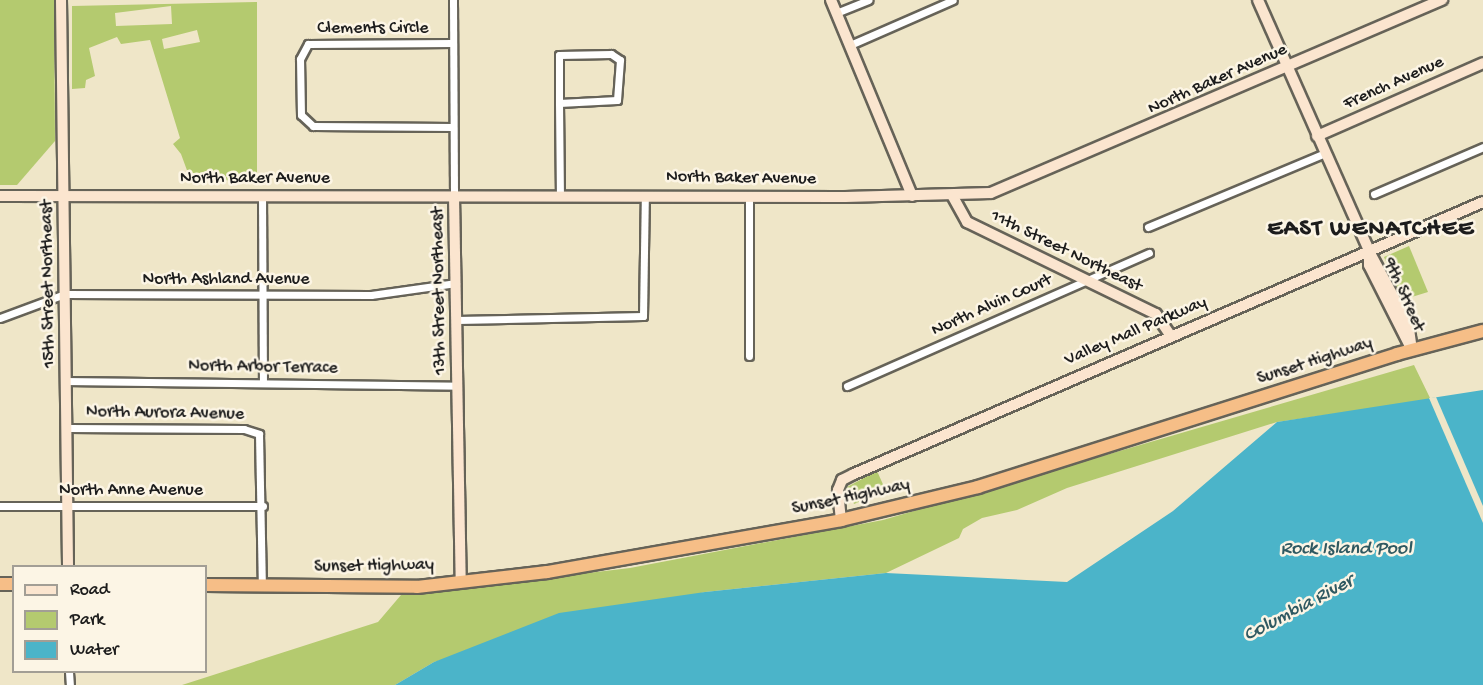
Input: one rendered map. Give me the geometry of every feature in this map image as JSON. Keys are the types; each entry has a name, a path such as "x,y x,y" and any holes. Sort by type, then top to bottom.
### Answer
{"highway":[{"name":"Sunset Highway","path":"207,585 417,587 547,572 841,520 978,487 1412,350 1483,331"}],"main road":[{"name":"15th Street Northeast","path":"61,0 69,428 68,565"},
{"path":"831,0 912,196"},
{"name":"9th Street","path":"1258,0 1369,251 1409,329 1412,350"},
{"name":"North Baker Avenue","path":"0,196 912,196 991,193 1025,182 1442,0"},
{"name":"French Avenue","path":"1317,136 1483,63"},
{"name":"11th Street Northeast","path":"952,195 967,222 1156,314 1170,335"},
{"name":"13th Street Northeast","path":"454,196 461,582"},
{"name":"Valley Mall Parkway","path":"841,520 837,504 842,480 1170,335 1483,202"}],"street":[{"name":"13th Street Northeast","path":"453,0 454,196"},
{"path":"836,13 868,0"},
{"path":"850,45 953,0"},
{"name":"Clements Circle","path":"453,44 308,44 300,59 301,116 313,126 453,127"},
{"path":"558,103 617,100 621,66 617,56 611,54 559,55 558,103 560,196"},
{"path":"1374,194 1483,147"},
{"path":"1148,228 1325,153"},
{"path":"457,320 643,316 645,195"},
{"path":"262,196 263,383"},
{"path":"749,196 749,356"},
{"name":"North Alvin Court","path":"847,386 1149,253"},
{"name":"North Ashland Avenue","path":"2,317 65,294 264,296 392,294 456,283"},
{"path":"0,309 2,317"},
{"name":"North Arbor Terrace","path":"68,381 458,386"},
{"name":"North Aurora Avenue","path":"69,428 244,429 259,434 263,506"},
{"name":"North Anne Avenue","path":"0,506 263,506"},
{"path":"262,586 263,506"}],"green space":[{"path":"0,0 54,0 55,141 17,185 0,185"},
{"path":"257,2 257,182 206,179 192,184 181,154 173,144 180,138 150,40 121,44 117,37 89,48 95,76 86,80 85,88 72,89 72,6","holes":["171,6 172,24 116,26 115,13","197,30 200,42 164,49 162,39"]},
{"path":"1409,246 1428,292 1402,300 1384,257"},
{"path":"1414,365 1431,400 1277,422 1067,488 1017,510 982,518 963,529 959,538 886,573 705,592 434,662 395,685 182,685 378,622 401,595 630,568 883,520"},
{"path":"877,471 886,491 854,504 847,487"}],"water":[{"name":"Rock Island Pool","path":"1483,390 1483,685 395,685 434,662 559,613 705,592 886,573 1067,582 1173,511 1277,422"}],"pier":[{"path":"1436,397 1483,506 1483,523 1429,398"}],"district":[{"name":"EAST WENATCHEE","path":"1371,230"}],"water label":[{"name":"Columbia River","path":"1299,609"}]}
